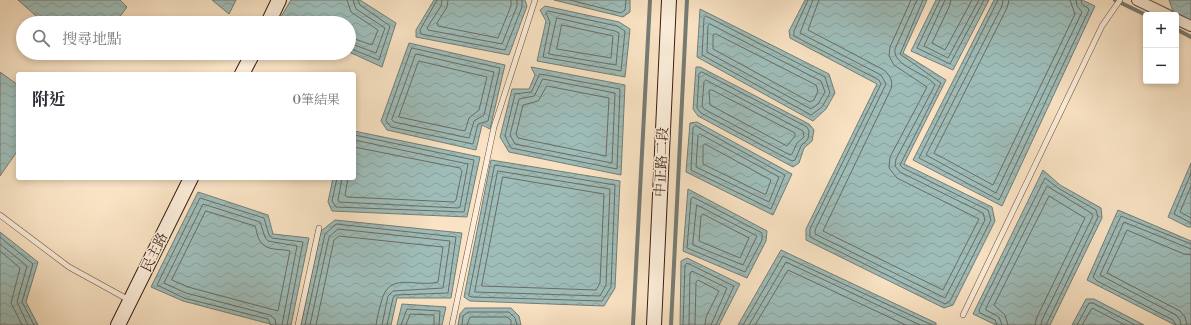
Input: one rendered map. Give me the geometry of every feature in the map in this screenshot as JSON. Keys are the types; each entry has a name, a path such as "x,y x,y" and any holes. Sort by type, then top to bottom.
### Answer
{"main road":[{"path":"271,16 279,0"},
{"name":"中正路二段","path":"654,325 669,0"},
{"path":"243,72 249,60"},
{"name":"民主路","path":"118,325 190,180"}],"street":[{"path":"1137,0 1162,12"},
{"path":"1179,20 1191,26"}],"lane":[{"path":"452,325 494,127 535,0"},
{"path":"963,315 1102,26 1120,0"},
{"path":"0,215 69,267 130,300"},
{"path":"298,325 319,228"}],"water":[{"path":"18,0 120,0 127,7 120,16 36,16"},
{"path":"212,0 236,0 229,14"},
{"path":"291,0 360,0 396,23 382,67 356,55 356,16 281,16"},
{"path":"434,0 525,0 527,6 509,55 416,37 416,30"},
{"path":"554,0 630,0 630,12 623,17"},
{"path":"805,0 927,0 903,53 946,80 904,164 992,207 995,221 953,305 944,308 806,240 806,229 877,84 790,38 789,31"},
{"path":"936,0 989,0 953,70 911,51"},
{"path":"994,0 1082,0 1095,6 1002,206 913,160"},
{"path":"1169,0 1191,0 1191,21 1179,14 1179,12 1173,11"},
{"path":"545,6 619,22 630,29 625,77 537,61 546,21 540,10"},
{"path":"700,9 829,74 835,93 826,109 813,121 697,57"},
{"path":"409,43 505,65 490,129 482,125 476,150 387,130 381,121"},
{"path":"531,67 625,85 621,175 509,152 500,137 512,89 529,89 535,75"},
{"path":"696,67 700,67 809,124 814,130 812,141 804,148 799,163 793,167 698,116 693,109"},
{"path":"0,72 16,84 16,153 0,176"},
{"path":"697,122 792,174 773,215 686,172 690,123"},
{"path":"356,131 480,157 467,217 332,211 328,202 333,180 356,180"},
{"path":"491,160 620,181 615,288 604,306 470,301 464,297"},
{"path":"1191,163 1191,227 1188,227 1168,217"},
{"path":"1043,170 1060,185 1101,208 1102,218 1050,325 996,325 973,314"},
{"path":"688,189 767,231 766,241 747,278 683,251"},
{"path":"198,192 268,215 273,234 309,238 291,325 274,325 183,301 151,287"},
{"path":"1118,210 1191,241 1191,325 1175,325 1087,280"},
{"path":"335,220 462,233 451,298 397,298 391,325 301,325 321,231"},
{"path":"0,232 38,262 26,302 38,325 0,325"},
{"path":"781,250 936,323 936,325 738,325"},
{"path":"687,258 740,284 719,325 680,325 681,261"},
{"path":"1086,299 1094,299 1144,325 1072,325"},
{"path":"402,304 446,307 442,325 397,325"},
{"path":"465,308 511,308 519,316 521,325 458,325 460,314"}],"waterway":[{"path":"633,325 650,0"},
{"path":"671,325 687,0"},
{"path":"1115,0 1143,14"},
{"path":"1179,31 1191,37"}]}
